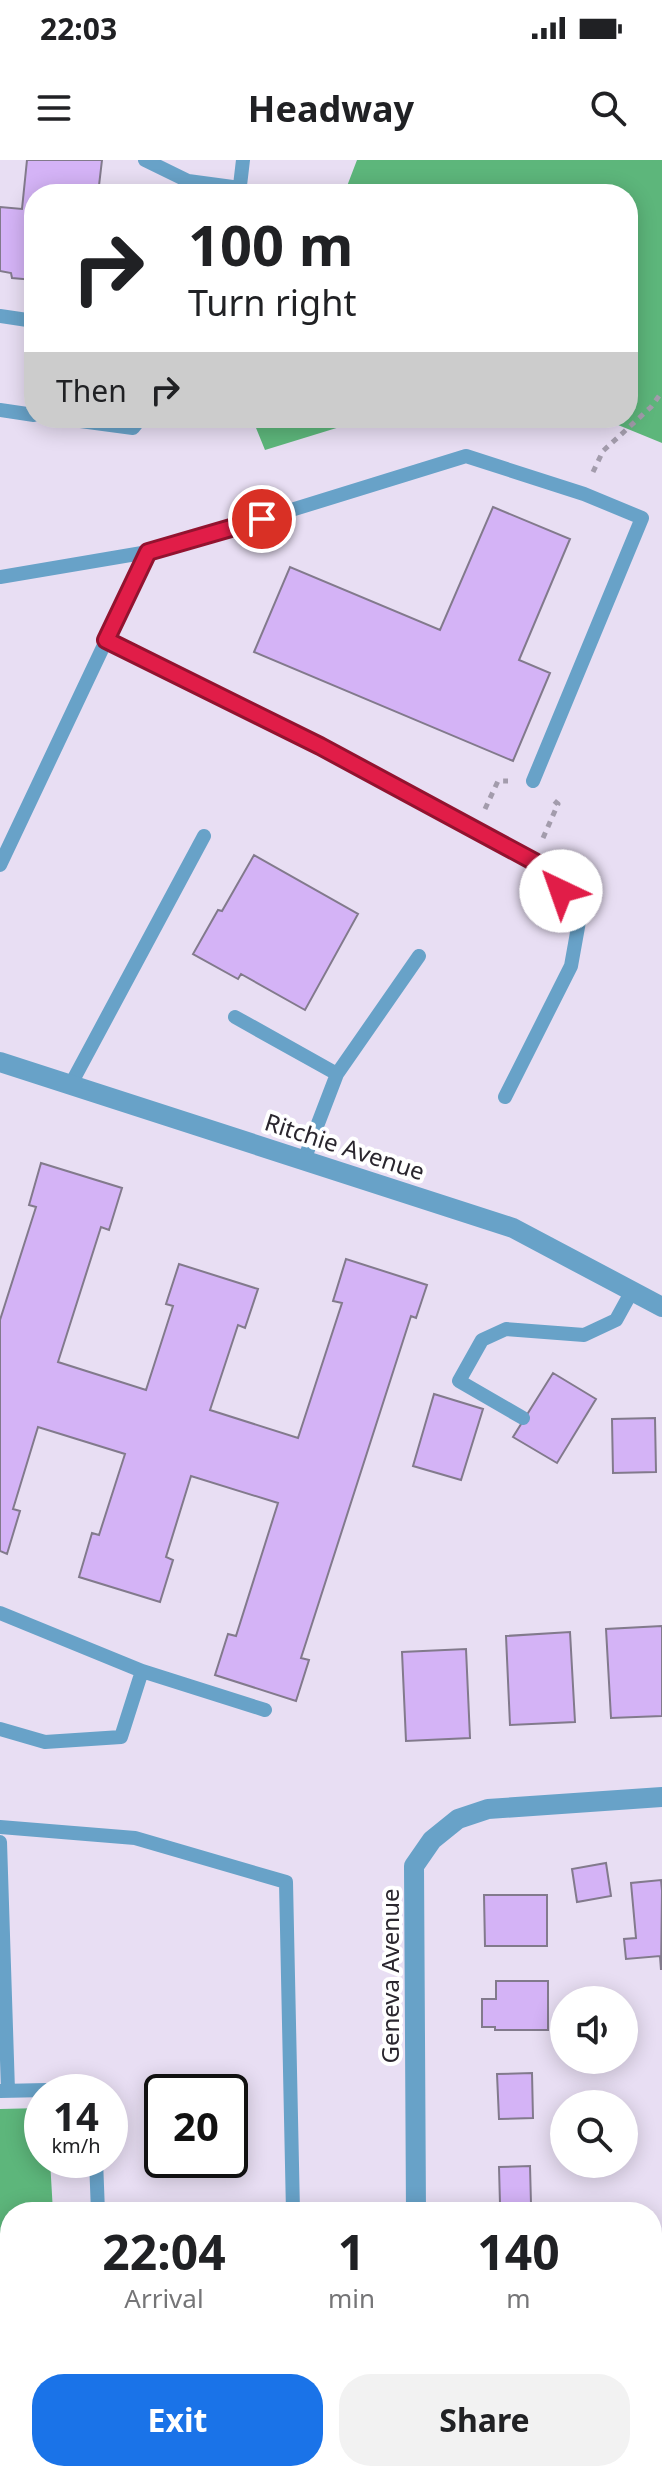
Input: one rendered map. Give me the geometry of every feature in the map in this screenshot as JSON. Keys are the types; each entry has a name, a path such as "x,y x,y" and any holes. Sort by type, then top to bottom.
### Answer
{"street":[{"name":"Ritchie Avenue","path":"0,1062 513,1228 662,1307"},
{"name":"Geneva Avenue","path":"416,2202 414,1866 432,1840 458,1819 488,1809 662,1797"}],"lane":[{"path":"145,160 188,181 203,184"},
{"path":"240,184 243,160"},
{"path":"0,316 24,320"},
{"path":"0,410 24,414"},
{"path":"0,577 148,552 466,456 584,494 642,518 533,781"},
{"path":"0,865 148,552"},
{"path":"106,640 320,746 541,866 580,916 571,966 505,1097"},
{"path":"71,1084 204,836"},
{"path":"304,1160 337,1074 419,956"},
{"path":"235,1017 337,1074"},
{"path":"523,1418 459,1381 482,1340 506,1329 584,1335 616,1320 632,1291"},
{"path":"0,1613 142,1671 265,1710"},
{"path":"0,1729 45,1742 121,1737 142,1671"},
{"path":"0,1827 135,1838 286,1882 293,2202"},
{"path":"0,1842 4,2091 24,2091"},
{"path":"97,2178 98,2202"}],"path":[{"path":"638,419 662,392"},
{"path":"584,494 603,451 628,428"},
{"path":"498,781 511,781"},
{"path":"533,861 558,804 550,797"}],"green space":[{"path":"357,160 662,160 662,443 625,428 638,428 638,184 348,184"},
{"path":"256,428 336,428 265,450"},
{"path":"24,2108 24,2178 51,2178 52,2202 0,2202 0,2109"}],"building":[{"path":"27,160 102,160 99,184 25,184"},
{"path":"24,189 24,279 12,278 11,273 0,271 0,207 22,209"},
{"path":"493,507 570,539 519,660 550,673 513,761 254,652 290,567 440,630"},
{"path":"254,855 358,914 305,1010 241,974 238,979 193,954"},
{"path":"41,1163 122,1188 109,1230 101,1227 58,1362 146,1390 173,1306 166,1304 179,1264 258,1289 245,1328 238,1325 210,1410 298,1438 342,1303 333,1301 346,1259 427,1285 416,1318 411,1316 301,1658 309,1660 296,1701 215,1675 228,1634 236,1636 278,1503 191,1476 166,1557 173,1560 160,1602 79,1577 92,1533 99,1535 125,1454 38,1427 13,1509 20,1511 7,1554 0,1551 0,1320 36,1207 29,1205"},
{"path":"553,1373 596,1399 557,1463 513,1437"},
{"path":"434,1394 483,1409 461,1480 413,1466"},
{"path":"655,1418 656,1472 613,1473 612,1419"},
{"path":"662,1626 662,1716 611,1718 606,1629"},
{"path":"570,1632 575,1722 510,1725 506,1636"},
{"path":"466,1649 470,1738 406,1741 402,1652"},
{"path":"606,1863 611,1896 577,1902 572,1869"},
{"path":"661,1880 661,1970 660,1956 626,1959 624,1939 636,1938 631,1883"},
{"path":"484,1895 547,1895 547,1946 485,1946"},
{"path":"496,1981 548,1981 548,2030 495,2030 495,2027 482,2027 482,1999 496,1999"},
{"path":"532,2073 533,2118 499,2119 497,2074"},
{"path":"530,2166 531,2202 500,2202 499,2167"}],"route":[{"path":"262,519 148,552 106,640 320,746 533,861 541,866 561,891"}]}
